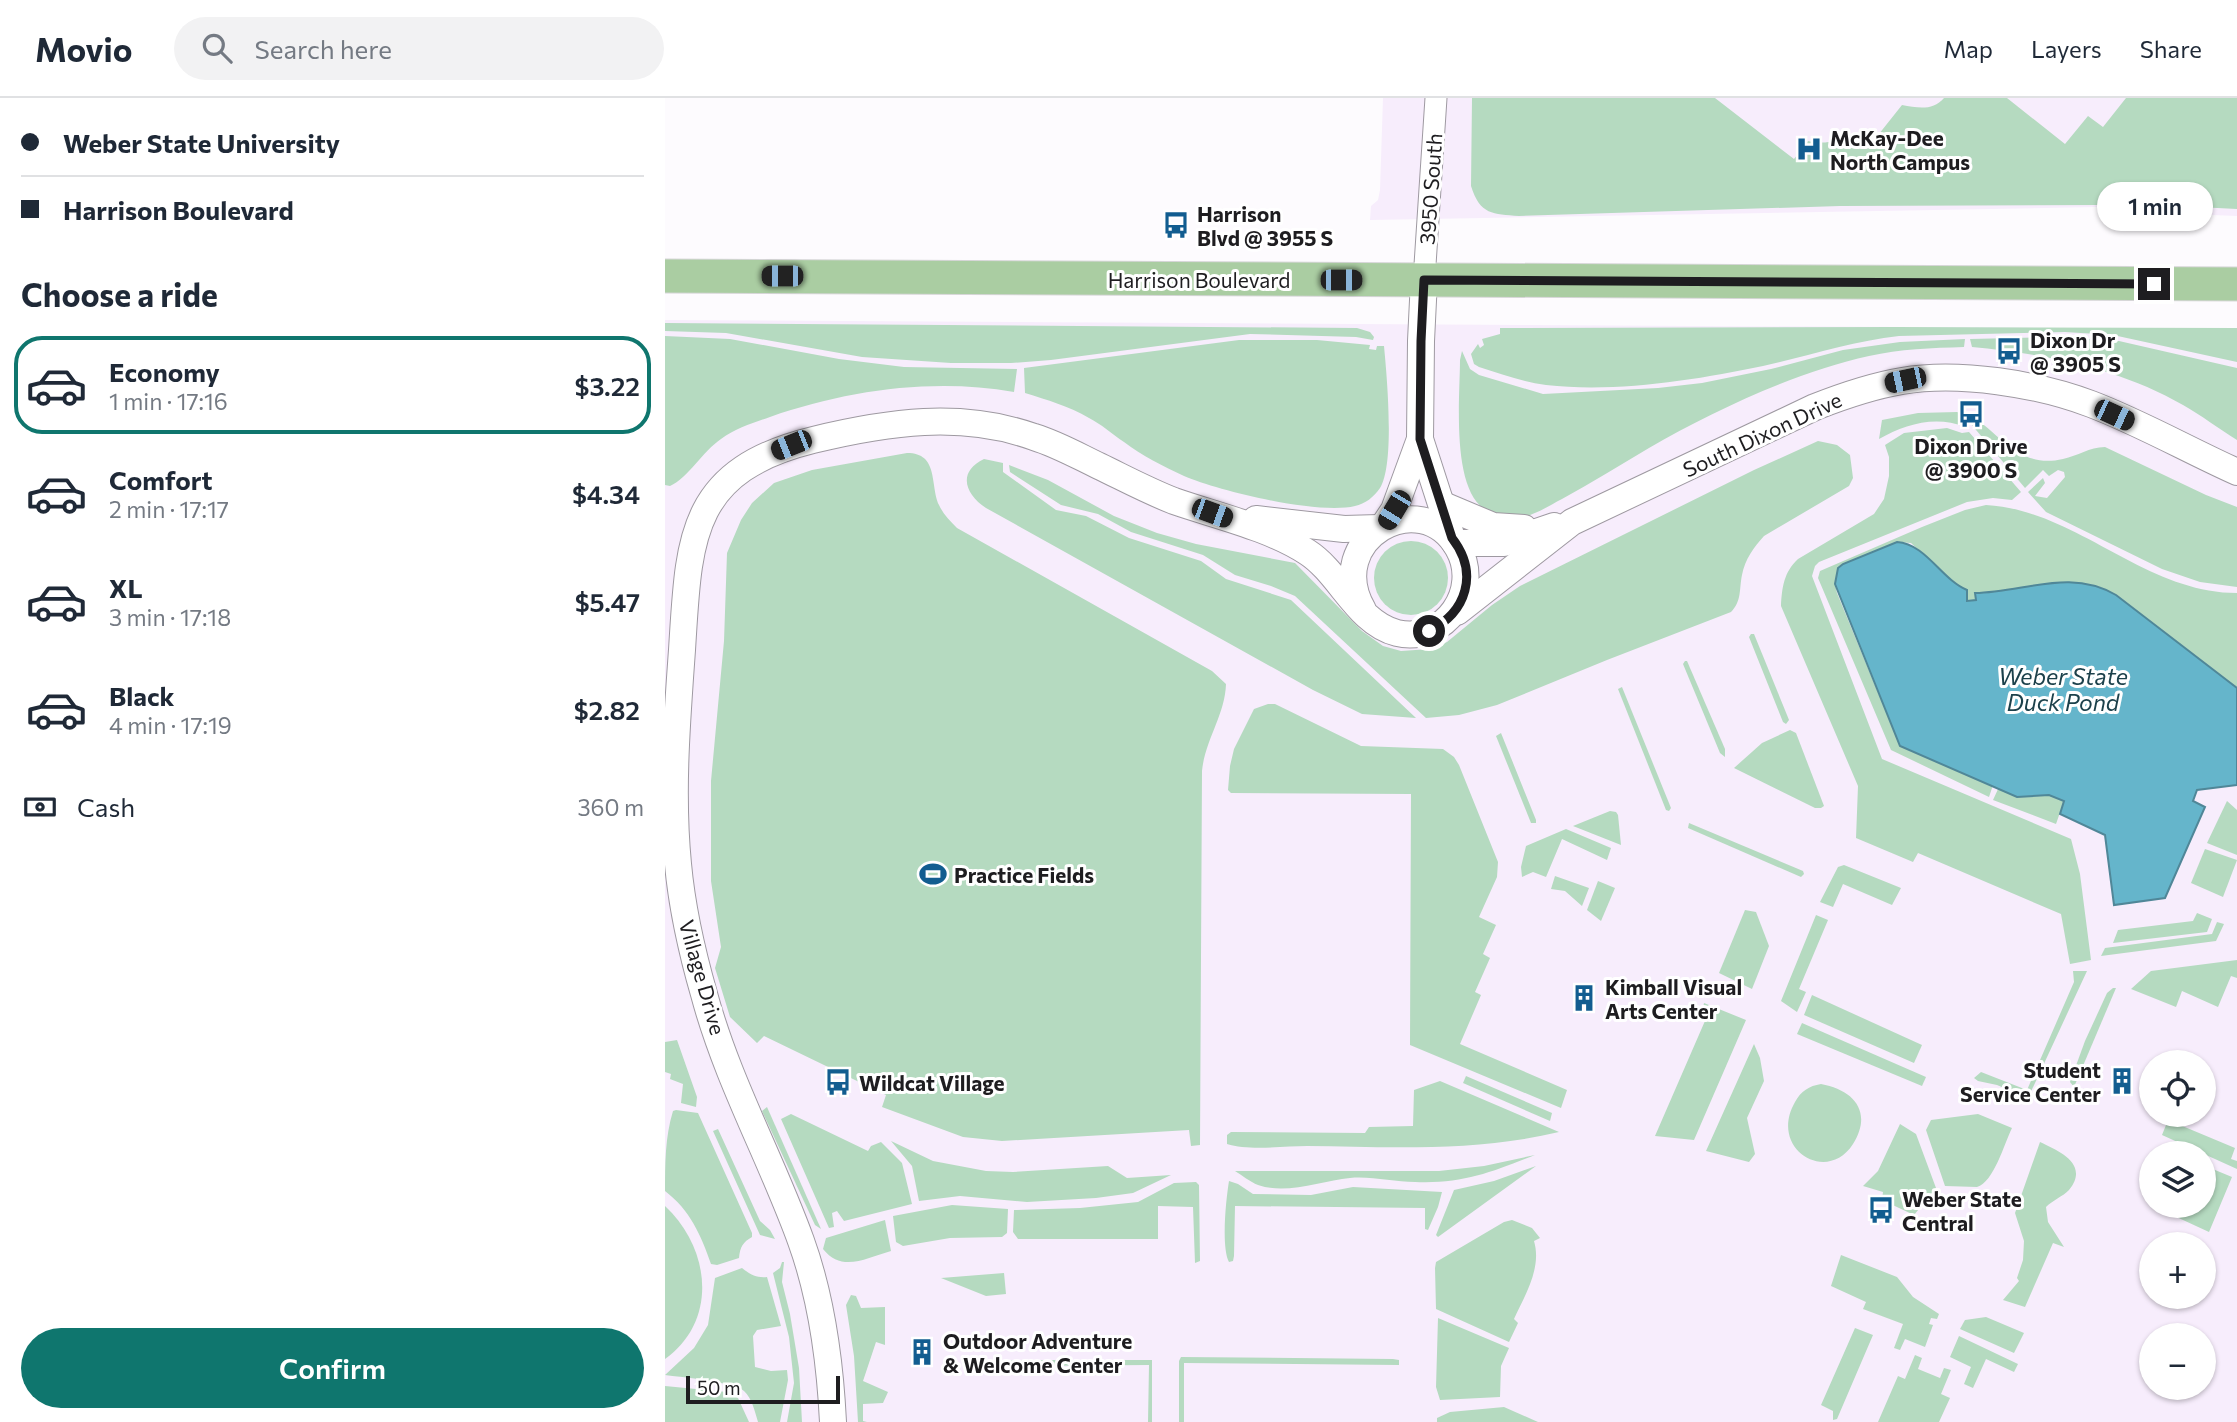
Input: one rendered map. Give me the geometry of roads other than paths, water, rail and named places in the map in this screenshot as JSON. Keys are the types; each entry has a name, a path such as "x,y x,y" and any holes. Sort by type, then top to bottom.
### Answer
{"main road":[{"name":"Harrison Boulevard","path":"665,276 2237,284"}],"street":[{"name":"3950 South","path":"1424,280 1436,98"},
{"path":"1363,610 1354,592 1353,571 1358,551 1371,535 1382,527 1394,510 1420,439 1424,280"},
{"name":"South Dixon Drive","path":"1454,541 1504,543 1563,524 1815,407 1878,386 1916,380 1990,380 2077,399 2237,472"},
{"name":"Village Drive","path":"833,1422 831,1380 824,1335 808,1265 704,997 684,912 675,815 677,717 687,577 690,551 700,517 728,481 751,463 769,454 791,445 847,431 916,421 979,424 1034,436 1169,499 1212,513"},
{"path":"1212,513 1302,549 1316,559 1381,627 1404,634 1429,631 1450,618 1457,609 1466,587 1465,564 1454,541 1420,439"},
{"path":"1443,505 1493,526 1509,528 1563,524"},
{"path":"1212,513 1323,528 1382,527 1415,520 1435,526 1454,541"},
{"name":"South Dixon Drive","path":"1450,618 1563,524"}],"water":[{"name":"Weber State Duck Pond","path":"1897,542 1917,549 1949,578 1967,590 1967,601 1976,600 1975,593 2064,582 2099,587 2116,595 2237,688 2237,785 2197,790 2193,801 2205,807 2165,898 2114,905 2105,835 2060,814 2064,801 2049,795 2017,797 1900,746 1835,584 1838,568 1843,564"}],"place":[{"name":"McKay-Dee North Campus","path":"1809,149"},
{"name":"Harrison Blvd @ 3955 S","path":"1176,225"},
{"name":"Dixon Dr @ 3905 S","path":"2009,351"},
{"name":"Dixon Drive @ 3900 S","path":"1971,414"},
{"name":"Practice Fields","path":"933,874"},
{"name":"Kimball Visual Arts Center","path":"1584,998"},
{"name":"Student Service Center","path":"2122,1081"},
{"name":"Wildcat Village","path":"838,1082"},
{"name":"Weber State Central","path":"1881,1210"},
{"name":"Outdoor Adventure & Welcome Center","path":"922,1352"}]}
